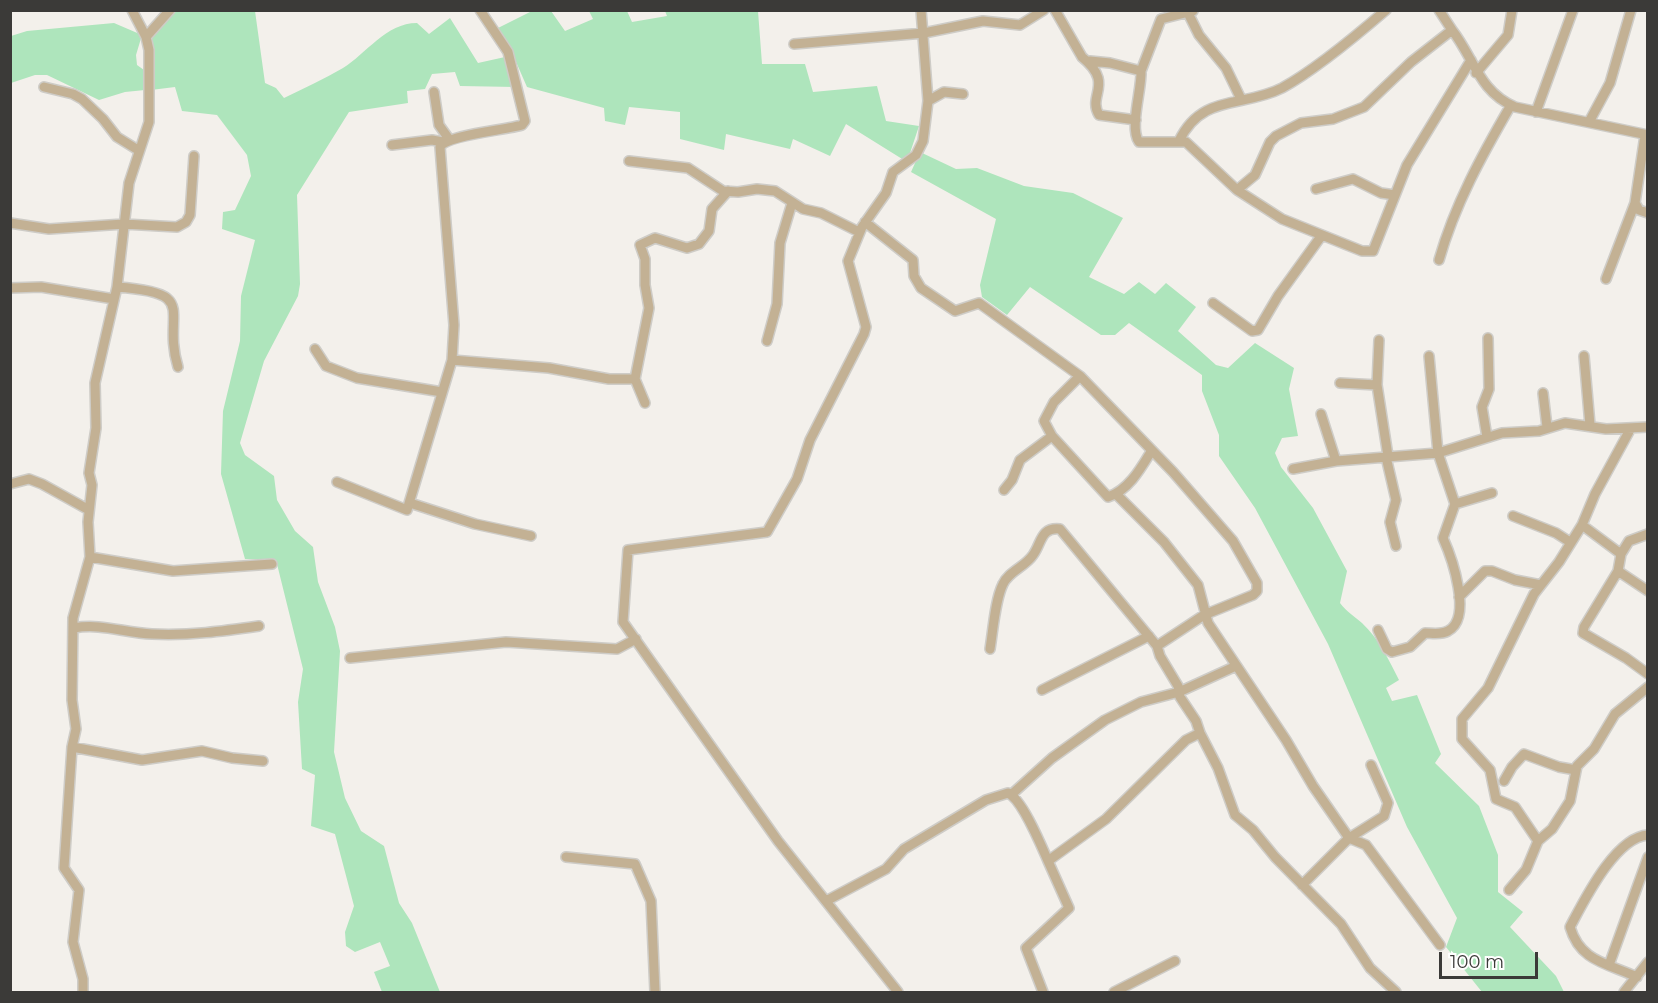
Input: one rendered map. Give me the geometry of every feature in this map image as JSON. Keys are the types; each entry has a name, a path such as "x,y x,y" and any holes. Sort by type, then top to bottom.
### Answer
{"street":[{"path":"83,993 83,979 73,942 79,890 64,868 72,747 76,729 72,699 73,618 90,557 92,486 89,473 96,428 95,383 117,287 129,183 138,150 149,123 149,50 146,38 132,10"},
{"path":"146,38 170,10"},
{"path":"392,145 446,140 502,131 522,125 525,121 508,52 480,10"},
{"path":"898,993 778,841 623,622 628,550 767,531 797,479 810,440 866,327 856,284 848,265 859,232 886,193 893,172 921,149 928,101 921,10"},
{"path":"794,44 924,33 983,21 1020,25 1044,10"},
{"path":"1055,10 1083,57 1090,61 1110,63 1141,71"},
{"path":"1179,141 1187,126 1209,108 1281,89 1386,10"},
{"path":"1438,10 1471,60 1476,73 1494,96 1511,105 1536,112 1646,135 1635,203 1606,279"},
{"path":"1476,73 1508,35 1512,10"},
{"path":"1536,112 1573,10"},
{"path":"1589,122 1610,83 1631,10"},
{"path":"1241,99 1228,72 1199,35 1191,12 1167,16 1157,23 1141,71 1135,135 1139,142 1156,144 1186,142 1237,190 1282,219 1362,251 1373,251 1413,154 1471,60"},
{"path":"1237,190 1248,182 1260,168 1270,142 1276,136 1301,123 1333,119 1364,106 1411,62 1452,30"},
{"path":"1090,61 1100,81 1096,108 1099,116 1136,120"},
{"path":"44,87 73,94 82,99 103,119 117,137 138,150"},
{"path":"434,92 439,125 446,140"},
{"path":"928,101 944,92 963,94"},
{"path":"1439,260 1450,222 1478,163 1511,105"},
{"path":"336,482 407,510 410,502 452,360 454,325 440,147 446,140"},
{"path":"10,223 49,229 124,224 177,227 186,222 190,215 194,156"},
{"path":"628,161 688,168 728,191 767,189 859,232"},
{"path":"1316,189 1347,179 1381,193 1395,195"},
{"path":"645,403 635,379 637,358 649,308 645,285 645,259 640,245 655,238 687,248 699,244 709,231 712,209 728,191"},
{"path":"767,341 777,304 780,243 792,202"},
{"path":"1635,203 1639,210 1647,213"},
{"path":"865,222 913,260 914,276 924,290 955,311 979,303 1080,376 1152,450 1233,541 1257,583 1257,591 1253,595 1204,615 1158,646"},
{"path":"1214,303 1252,331 1258,330 1278,296 1322,235"},
{"path":"10,288 41,287 114,300"},
{"path":"117,287 147,289 163,295 172,304 175,315 174,354 178,367"},
{"path":"1487,437 1482,407 1489,389 1488,338"},
{"path":"1379,340 1377,385 1396,500 1390,522 1396,546"},
{"path":"315,349 326,366 357,378 442,392"},
{"path":"1378,630 1392,652 1410,647 1420,635 1441,634 1455,626 1461,609 1449,552 1443,538 1455,504 1438,453 1429,356"},
{"path":"1584,356 1590,425"},
{"path":"452,360 549,368 609,380 635,379"},
{"path":"1080,376 1054,402 1044,421 1052,436 1102,493 1108,497 1116,494 1137,474 1152,450"},
{"path":"1340,383 1377,385"},
{"path":"1544,393 1547,427"},
{"path":"1321,414 1336,461"},
{"path":"1293,469 1336,461 1438,453 1502,433 1539,431 1565,423 1606,429 1647,427"},
{"path":"1538,841 1515,807 1496,799 1491,774 1462,739 1460,726 1467,711 1488,688 1534,594 1559,562 1582,525 1594,495 1631,428"},
{"path":"1004,490 1012,480 1020,460 1052,436"},
{"path":"10,484 29,479 42,483 90,510"},
{"path":"1455,504 1492,493"},
{"path":"1116,494 1164,542 1198,585 1204,615 1349,838 1366,845 1440,945"},
{"path":"410,502 475,524 531,536"},
{"path":"1513,516 1556,533 1570,543"},
{"path":"1582,525 1621,554"},
{"path":"990,649 1002,585 1033,555 1041,535 1053,528 1060,529 1158,646 1160,656 1196,721 1218,768 1236,815 1253,830 1302,885 1341,924 1370,968 1396,993"},
{"path":"1647,534 1629,541 1621,554 1618,571 1582,633 1647,674"},
{"path":"90,557 173,571 272,564"},
{"path":"1459,597 1485,572 1492,571 1515,580 1541,585"},
{"path":"1618,571 1647,591"},
{"path":"74,628 93,625 150,634 174,634 212,633 259,626"},
{"path":"1042,690 1149,636"},
{"path":"350,658 506,642 616,649 636,639"},
{"path":"826,901 886,869 904,849 986,800 1008,793 1012,794 1052,758 1105,720 1142,702 1179,692 1236,666"},
{"path":"1509,890 1526,870 1538,841 1552,829 1570,801 1576,770 1582,759 1594,749 1616,714 1647,687"},
{"path":"1048,861 1106,819 1185,740 1200,733"},
{"path":"72,747 142,760 202,751 232,758 263,761"},
{"path":"1504,781 1512,767 1524,754 1559,767 1576,770"},
{"path":"1302,885 1349,838 1375,824 1387,810 1388,803 1371,765"},
{"path":"1012,794 1048,861 1069,908 1026,948 1042,991 1032,993"},
{"path":"1637,977 1584,953 1574,942 1570,927 1610,862 1631,842 1647,835"},
{"path":"1609,965 1647,856"},
{"path":"566,857 636,864 651,901 655,993"},
{"path":"1114,993 1175,961"},
{"path":"1624,993 1647,962"}],"green space":[{"path":"174,11 255,11 265,83 276,88 284,98 343,68 377,40 396,28 417,23 429,34 450,18 478,63 505,57 516,87 460,86 455,72 432,74 425,89 407,91 408,103 349,112 297,195 300,284 298,296 264,361 240,443 245,455 274,476 277,500 295,531 313,547 318,582 335,627 340,651 334,752 345,798 361,831 384,846 399,903 412,923 440,992 382,992 374,972 390,966 380,942 355,952 346,946 345,932 354,906 335,834 311,826 315,775 302,769 298,702 303,669 276,560 245,559 221,474 223,411 240,341 241,296 255,240 222,229 223,212 235,210 251,176 247,155 217,115 182,111 175,87 151,90 149,34"},
{"path":"532,11 551,11 565,31 593,19 589,11 627,11 632,22 667,16 665,11 758,11 762,64 805,64 813,92 877,86 886,121 919,126 907,162 846,124 830,156 793,139 790,149 726,134 724,150 680,139 680,112 629,107 625,125 605,121 604,108 527,87 513,55 496,29"},
{"path":"114,23 142,35 136,55 137,65 144,70 145,90 125,92 99,100 47,75 35,75 11,83 11,36 27,31"},
{"path":"920,152 956,169 977,168 1024,186 1073,193 1123,218 1089,277 1124,294 1139,282 1155,294 1166,283 1196,307 1178,331 1216,365 1228,368 1255,343 1294,368 1289,389 1298,436 1282,438 1275,453 1281,467 1313,508 1347,571 1340,603 1374,636 1399,680 1386,688 1392,701 1417,695 1441,754 1435,763 1479,806 1498,855 1498,892 1523,912 1510,927 1556,976 1564,992 1482,992 1446,947 1457,918 1407,827 1328,644 1255,508 1219,456 1219,435 1202,391 1202,375 1129,323 1115,335 1101,335 1030,287 1007,315 982,297 980,285 996,219 911,172"}]}
